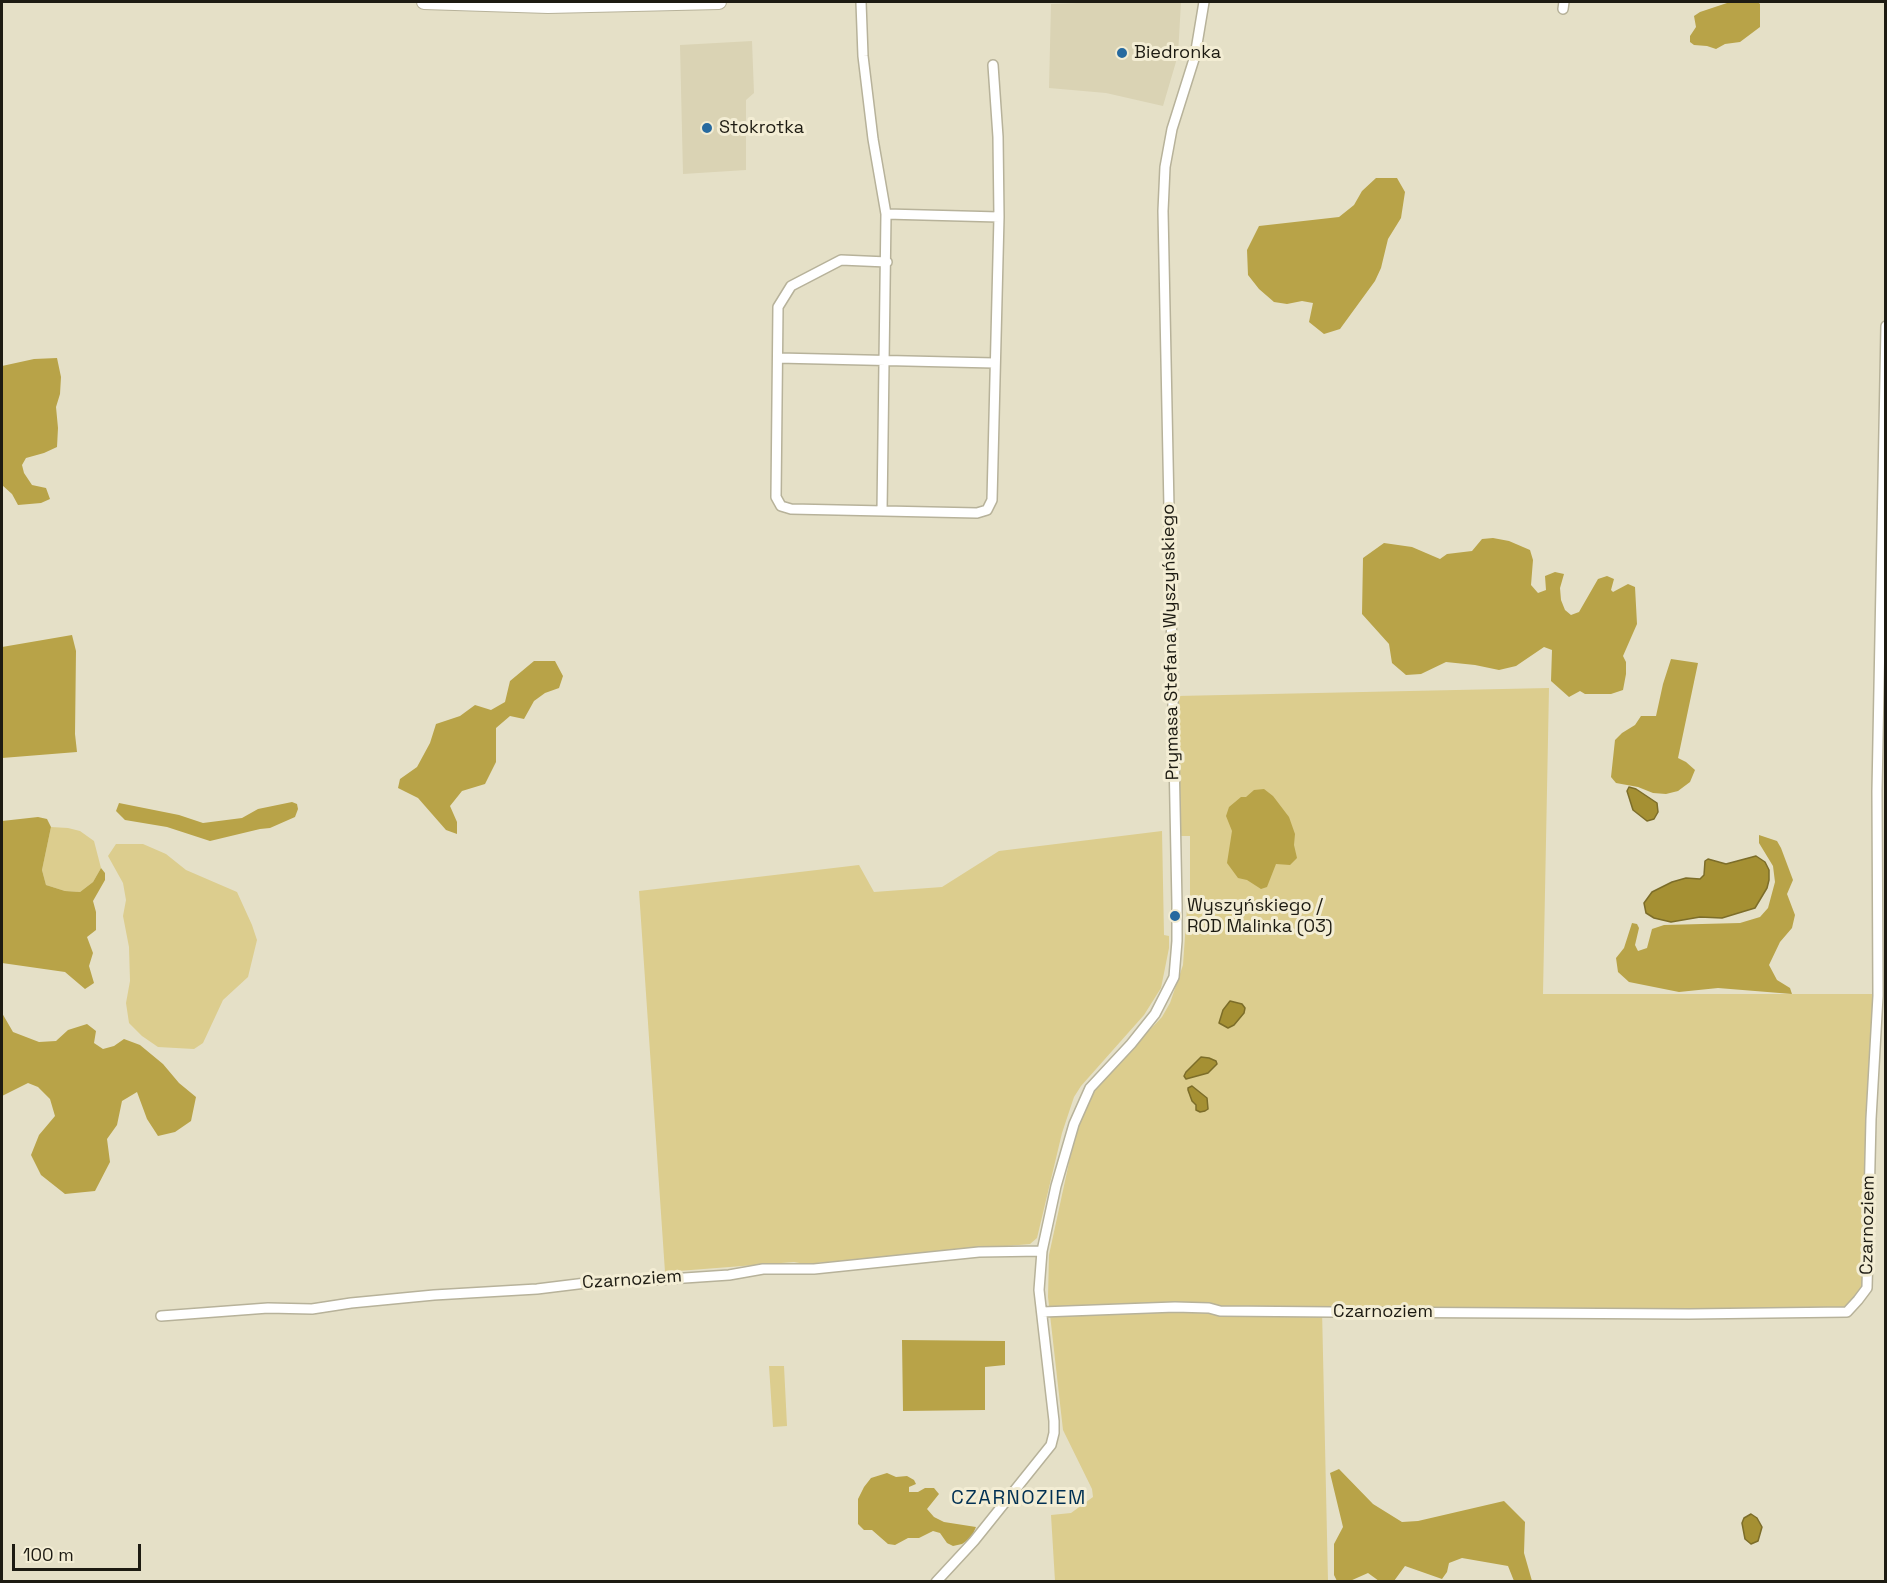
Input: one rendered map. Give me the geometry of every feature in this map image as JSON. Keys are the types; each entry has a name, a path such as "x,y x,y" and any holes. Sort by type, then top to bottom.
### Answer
{"main road":[{"path":"424,2 559,6 719,2"}],"street":[{"path":"861,2 863,56 873,139 886,214 886,361 882,511"},
{"name":"Prymasa Stefana Wyszyńskiego","path":"1042,1251 1056,1186 1083,1100 1090,1088 1155,1014 1170,988 1176,964 1162,211 1165,167 1172,129 1195,56 1204,2"},
{"path":"887,262 842,260 791,286 778,307 776,497 781,506 791,509 977,513 987,510 992,500 999,217 998,137 993,65"},
{"path":"886,214 999,217"},
{"name":"Czarnoziem","path":"1041,1312 1175,1307 1209,1308 1220,1311 1334,1312 1689,1314 1847,1312 1858,1300 1866,1288 1871,1119 1878,996 1877,791 1886,326"},
{"path":"778,358 994,363"},
{"path":"936,1581 974,1541 1051,1445 1054,1421 1039,1290 1042,1251"},
{"name":"Czarnoziem","path":"161,1316 268,1308 312,1309 434,1295 537,1289 588,1282 729,1275 763,1269 814,1269 979,1252 1042,1251"}],"shaded area":[{"path":"1181,2 1178,55 1163,106 1106,93 1049,88 1051,4"},
{"path":"1730,2 1758,2 1760,4 1760,27 1740,42 1725,44 1716,49 1694,45 1690,42 1690,36 1696,27 1694,16"},
{"path":"752,41 754,93 746,100 746,170 683,174 680,45"},
{"path":"1376,178 1397,178 1405,192 1401,218 1388,239 1381,268 1375,281 1340,329 1324,334 1309,322 1313,303 1274,302 1259,289 1248,275 1247,250 1259,226 1339,217 1354,205 1362,191"},
{"path":"57,358 61,377 60,394 56,407 57,447 26,458 22,465 32,485 46,488 50,499 41,503 18,505 12,494 2,485 2,366 34,359"},
{"path":"1493,538 1509,541 1530,550 1533,560 1531,585 1538,593 1546,590 1545,576 1555,572 1564,574 1560,588 1561,600 1565,610 1571,615 1579,612 1598,579 1607,576 1614,579 1611,590 1613,592 1628,584 1635,587 1637,624 1623,656 1626,662 1626,674 1623,690 1611,694 1585,694 1580,691 1569,697 1551,681 1552,650 1544,647 1516,666 1499,670 1446,662 1421,674 1406,675 1392,663 1389,644 1362,614 1363,558 1384,543 1412,547 1440,559 1447,554 1472,551 1482,539"},
{"path":"72,635 76,651 75,734 77,752 2,758 2,647"},
{"path":"1671,659 1698,663 1678,758 1695,770 1690,782 1678,791 1666,794 1653,793 1638,787 1616,783 1611,777 1615,740 1635,725 1641,716 1656,716"},
{"path":"534,661 555,661 563,676 559,688 545,693 534,701 524,719 510,716 496,728 496,762 485,784 462,791 450,806 457,822 457,834 446,830 418,798 398,788 400,779 417,767 430,743 436,724 460,716 475,705 491,710 505,702 510,681"},
{"path":"1549,688 1543,994 1874,994 1863,1280 1860,1290 1843,1309 1739,1311 1322,1309 1328,1581 1055,1581 1051,1515 1071,1513 1093,1497 1092,1489 1063,1430 1048,1297 1049,1255 1082,1113 1093,1093 1113,1068 1162,1017 1170,1003 1183,965 1187,908 1190,907 1190,836 1179,836 1177,696"},
{"path":"1629,787 1657,803 1658,812 1654,819 1647,821 1633,810 1627,791"},
{"path":"1264,789 1273,796 1289,817 1295,834 1294,845 1297,858 1290,865 1276,864 1267,887 1261,889 1247,880 1238,878 1227,863 1232,831 1226,816 1229,807 1241,797 1246,797 1254,790"},
{"path":"292,802 297,804 298,809 295,817 270,828 210,841 167,827 125,820 116,811 119,803 179,815 203,823 242,818 258,809"},
{"path":"38,817 47,819 51,827 42,870 46,885 65,891 80,892 93,882 101,868 105,873 105,880 93,901 96,912 96,930 87,937 93,953 89,966 94,983 85,989 65,972 2,963 2,821"},
{"path":"51,827 80,831 94,841 101,868 93,882 80,892 65,891 46,885 42,870"},
{"path":"1162,831 1164,935 1169,936 1169,948 1161,988 1144,1015 1081,1086 1074,1097 1062,1133 1037,1238 1030,1244 805,1264 794,1262 665,1272 639,891 859,865 874,892 942,887 999,851"},
{"path":"1759,835 1777,841 1793,880 1787,894 1795,915 1792,928 1780,942 1769,965 1777,980 1790,988 1792,994 1718,988 1679,992 1629,982 1618,972 1616,958 1624,948 1632,923 1637,924 1639,928 1635,945 1638,951 1647,948 1652,929 1664,925 1740,923 1760,917 1768,908 1775,882 1773,866 1759,843"},
{"path":"116,844 143,844 166,854 186,870 237,892 252,925 257,940 248,977 223,1000 203,1043 194,1049 158,1047 129,1023 126,1003 130,981 129,947 123,916 126,900 123,883 108,856"},
{"path":"1756,856 1765,862 1769,870 1769,880 1755,908 1722,918 1700,917 1671,922 1654,918 1646,913 1644,903 1652,892 1686,878 1700,879 1704,875 1705,861 1708,859 1726,864"},
{"path":"1230,1001 1242,1004 1245,1008 1244,1013 1234,1025 1228,1028 1219,1023 1223,1010"},
{"path":"2,1013 13,1032 39,1042 56,1041 68,1030 87,1024 96,1031 94,1043 103,1049 114,1046 124,1039 140,1045 196,1097 191,1121 175,1132 158,1136 147,1119 137,1092 122,1101 117,1125 107,1139 110,1162 95,1191 65,1194 41,1175 31,1155 39,1135 55,1116 50,1099 38,1087 28,1083 2,1096"},
{"path":"1201,1057 1216,1061 1217,1064 1208,1073 1186,1079 1184,1076 1186,1072"},
{"path":"1192,1086 1207,1098 1208,1109 1205,1111 1196,1110 1196,1105 1188,1090"},
{"path":"902,1340 1005,1341 1005,1365 985,1367 985,1410 903,1411"},
{"path":"769,1366 784,1366 787,1426 773,1427"},
{"path":"1339,1469 1373,1504 1402,1522 1418,1521 1504,1501 1525,1522 1524,1553 1532,1581 1514,1581 1508,1566 1462,1558 1449,1563 1442,1579 1405,1566 1394,1581 1379,1581 1368,1573 1350,1581 1337,1581 1334,1575 1334,1544 1343,1527 1330,1473"},
{"path":"887,1473 896,1477 907,1476 914,1480 916,1484 909,1487 909,1492 934,1488 939,1494 927,1509 934,1517 944,1522 976,1527 971,1538 962,1544 953,1546 947,1543 940,1533 933,1531 919,1538 908,1538 895,1545 888,1544 872,1530 864,1530 858,1524 858,1499 871,1478"},
{"path":"1751,1514 1757,1518 1762,1527 1758,1541 1751,1544 1745,1539 1742,1523 1744,1518"}],"place":[{"name":"Biedronka","path":"1122,53"},
{"name":"Stokrotka","path":"707,128"},
{"name":"Wyszyńskiego / ROD Malinka (03)","path":"1175,916"}],"district":[{"name":"CZARNOZIEM","path":"1019,1499"}]}
